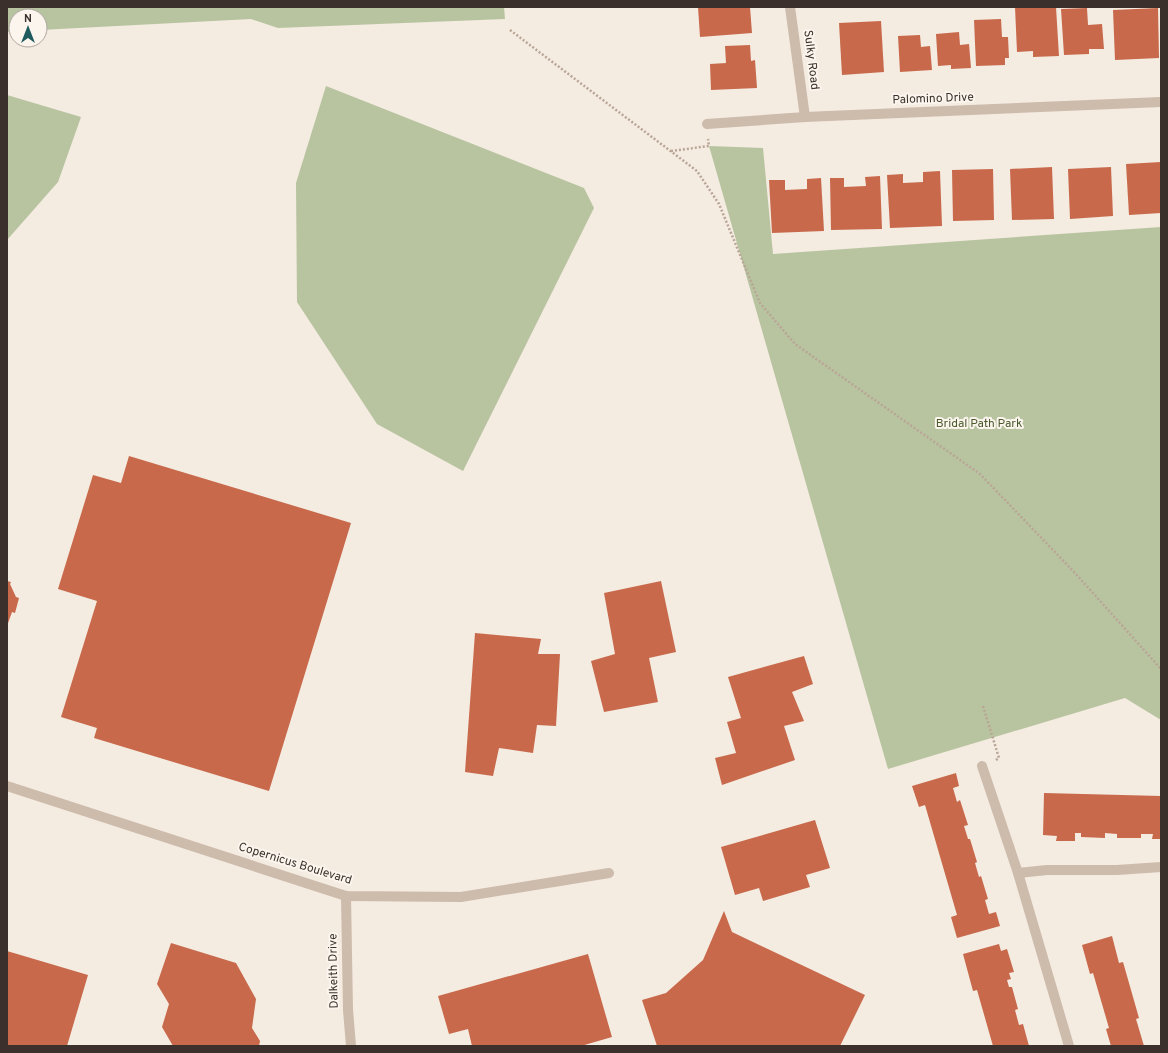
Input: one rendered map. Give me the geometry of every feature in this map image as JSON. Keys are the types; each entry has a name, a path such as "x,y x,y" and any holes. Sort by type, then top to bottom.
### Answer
{"street":[{"name":"Sulky Road","path":"790,7 805,117"},
{"name":"Palomino Drive","path":"707,124 805,117 1161,102"},
{"path":"982,766 1018,873 1069,1046"},
{"name":"Copernicus Boulevard","path":"7,786 346,896 461,897 609,873"},
{"path":"1018,873 1047,870 1117,870 1161,867"},
{"name":"Dalkeith Drive","path":"346,896 348,1010 351,1046"}],"path":[{"path":"510,30 697,171 719,204 760,303 795,344 980,474 1076,574 1161,669"},
{"path":"671,151 709,146 707,124"},
{"path":"982,766 999,758 983,706"}],"green space":[{"path":"7,7 504,7 505,19 278,28 251,19 48,30 48,8 8,8 7,32"},
{"path":"326,86 584,188 594,208 463,471 377,424 297,302 296,183"},
{"path":"7,95 81,117 58,182 7,240"},
{"name":"Bridal Path Park","path":"709,146 763,148 773,254 1161,227 1161,720 1125,698 888,769"}],"building":[{"path":"698,7 750,7 752,33 700,37"},
{"path":"1015,7 1056,7 1059,56 1033,57 1033,51 1017,52"},
{"path":"1087,8 1088,25 1102,24 1104,49 1089,49 1089,54 1064,55 1061,9"},
{"path":"1158,8 1159,58 1115,60 1113,10"},
{"path":"1001,19 1002,37 1008,37 1009,58 1005,58 1005,65 976,66 974,20"},
{"path":"881,21 884,72 842,75 839,23"},
{"path":"959,32 960,45 969,44 971,68 951,69 951,65 938,66 936,34"},
{"path":"920,35 921,47 930,46 932,70 900,72 898,36"},
{"path":"750,45 751,61 755,60 757,88 711,90 710,64 726,63 725,46"},
{"path":"1161,162 1161,213 1129,215 1126,164"},
{"path":"1052,167 1054,219 1012,220 1010,169"},
{"path":"1111,167 1113,216 1070,219 1068,169"},
{"path":"993,169 994,220 953,221 952,170"},
{"path":"940,171 942,226 890,228 887,175 903,174 903,183 923,182 923,172"},
{"path":"880,176 882,229 831,230 830,178 844,178 844,187 866,186 865,177"},
{"path":"821,178 824,231 772,233 769,180 785,180 785,190 807,189 807,179"},
{"path":"129,456 351,523 269,791 94,738 97,728 61,717 97,601 58,589 93,475 121,483"},
{"path":"7,581 11,582 10,584 16,597 19,598 15,613 12,612 7,626"},
{"path":"661,581 676,652 649,658 658,702 604,712 591,661 615,654 604,593"},
{"path":"475,633 541,639 538,654 560,654 556,726 537,725 533,753 499,748 493,776 465,772"},
{"path":"804,656 813,684 792,692 804,721 784,726 795,760 722,785 715,758 736,753 727,722 741,718 728,677"},
{"path":"956,773 959,786 953,788 957,802 960,800 968,825 964,826 968,839 970,839 977,862 975,863 979,877 981,876 988,899 985,900 989,914 996,912 1000,926 957,938 951,917 957,915 925,805 919,807 912,786"},
{"path":"1044,793 1161,796 1161,839 1152,839 1153,834 1141,834 1141,838 1117,838 1117,834 1105,833 1105,838 1081,837 1081,833 1075,833 1075,841 1056,841 1057,836 1043,835"},
{"path":"815,820 830,868 806,875 810,887 763,901 759,888 735,895 721,847"},
{"path":"724,911 732,932 865,995 840,1046 657,1046 642,1000 666,993 703,960"},
{"path":"1112,936 1119,963 1123,962 1139,1018 1136,1019 1144,1046 1111,1046 1106,1029 1109,1028 1093,973 1090,974 1082,945"},
{"path":"171,943 236,963 256,999 252,1028 260,1041 259,1046 173,1046 162,1027 169,1004 157,984"},
{"path":"999,944 1001,951 1007,949 1014,972 1009,973 1011,979 1007,980 1009,987 1012,987 1018,1009 1015,1010 1019,1025 1023,1024 1029,1046 993,1046 977,990 973,991 963,954"},
{"path":"7,951 88,975 67,1046 7,1046"},
{"path":"588,954 612,1037 581,1046 472,1046 468,1029 449,1034 438,996"}]}
